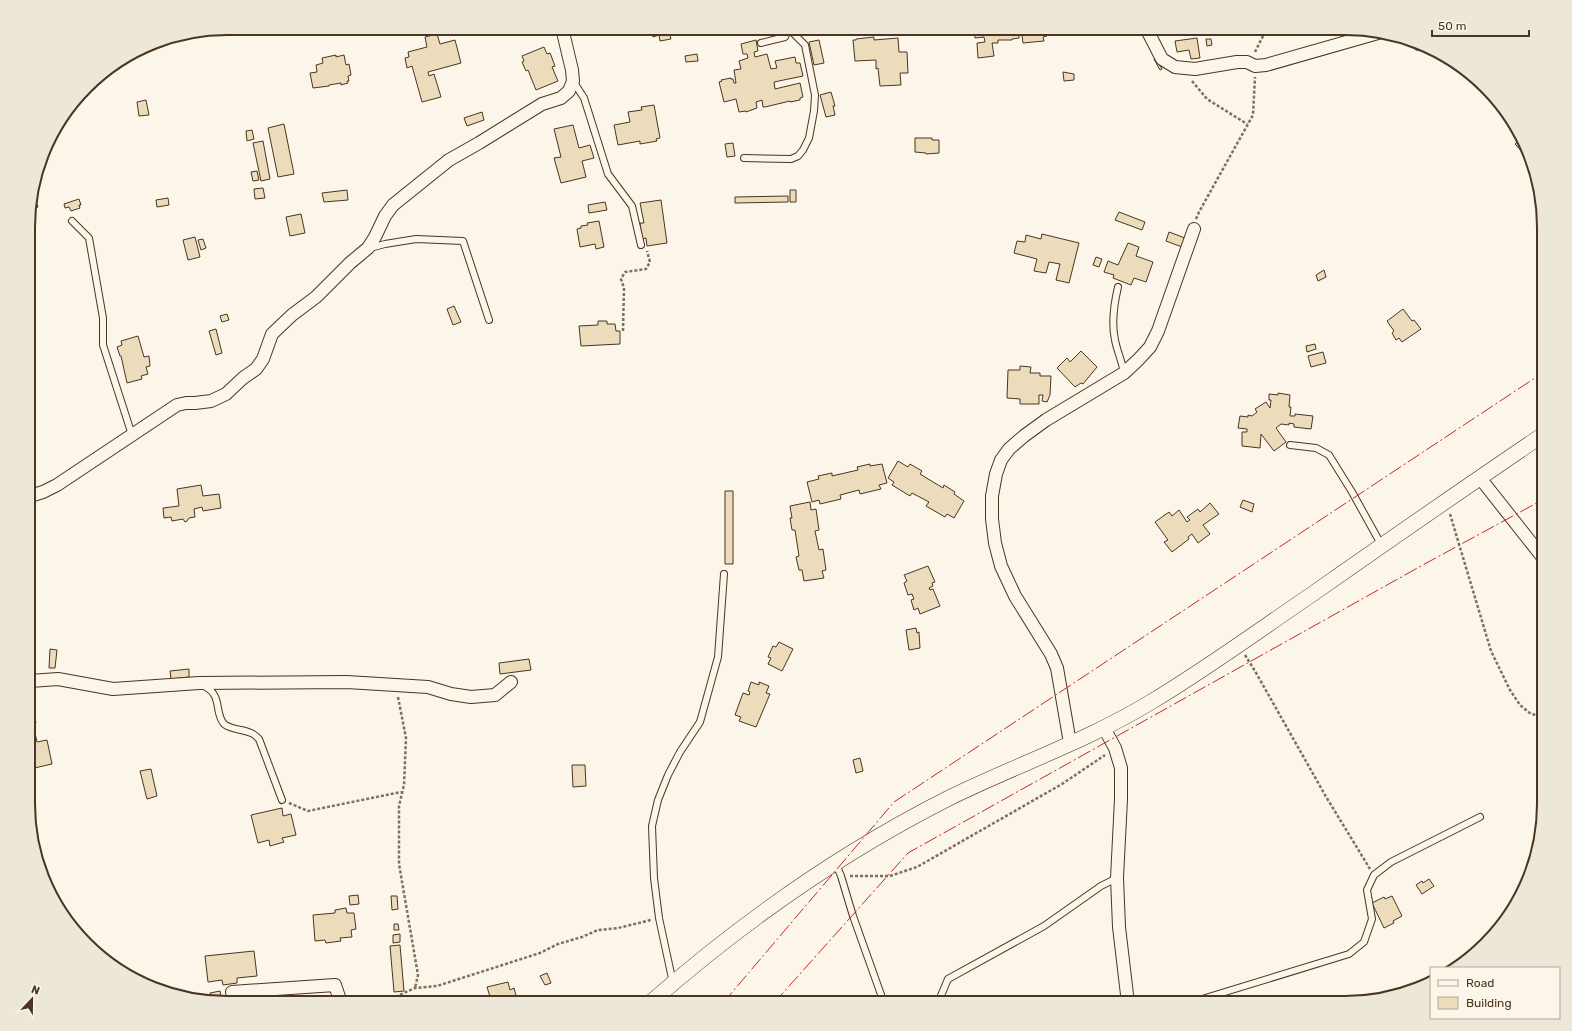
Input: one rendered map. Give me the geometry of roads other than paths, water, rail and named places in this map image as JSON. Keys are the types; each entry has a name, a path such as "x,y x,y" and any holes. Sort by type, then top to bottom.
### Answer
{"street":[{"path":"35,494 57,485 177,405 211,401 226,394 243,378 256,369 263,359 272,334 368,248 385,216 393,205 449,160 480,143 542,104 561,98 569,91 573,81 572,70 564,35"},
{"path":"1150,35 1162,59 1175,66 1196,69 1237,62 1247,62 1255,66 1266,65 1368,37"},
{"path":"1070,744 1057,668 1052,654 1015,596 1001,566 995,543 992,519 992,496 996,474 1001,460 1009,449 1046,420 1124,373 1150,347 1158,331 1194,229"},
{"path":"658,996 744,926 838,870 888,831 994,776 1070,744 1104,728 1152,702 1238,645 1537,439"},
{"path":"1480,478 1537,550"},
{"path":"35,681 58,679 113,689 199,683 347,682 428,687 471,698 494,694 510,682"},
{"path":"1104,728 1115,748 1121,768 1117,878 1119,927 1127,996"},
{"path":"232,992 335,985 339,996"}],"lane":[{"path":"761,43 785,37 786,35"},
{"path":"744,158 791,159 798,156 804,150 809,138 816,95 805,45 796,35"},
{"path":"573,81 584,98 608,174 632,206 641,245"},
{"path":"72,221 89,238 103,318 103,345 132,435"},
{"path":"368,248 416,239 463,241 489,320"},
{"path":"1118,287 1114,308 1113,325 1115,341 1124,373"},
{"path":"1290,445 1316,448 1329,455 1352,492 1382,546"},
{"path":"673,983 659,918 654,878 652,826 658,800 668,775 680,752 700,722 718,657 724,574"},
{"path":"199,683 209,688 215,694 222,722 227,726 252,733 259,738 282,800"},
{"path":"1212,996 1349,954 1364,942 1372,919 1367,890 1374,875 1391,862 1480,817"},
{"path":"838,870 882,996"},
{"path":"941,996 948,979 1044,926 1101,886 1117,878"}]}
